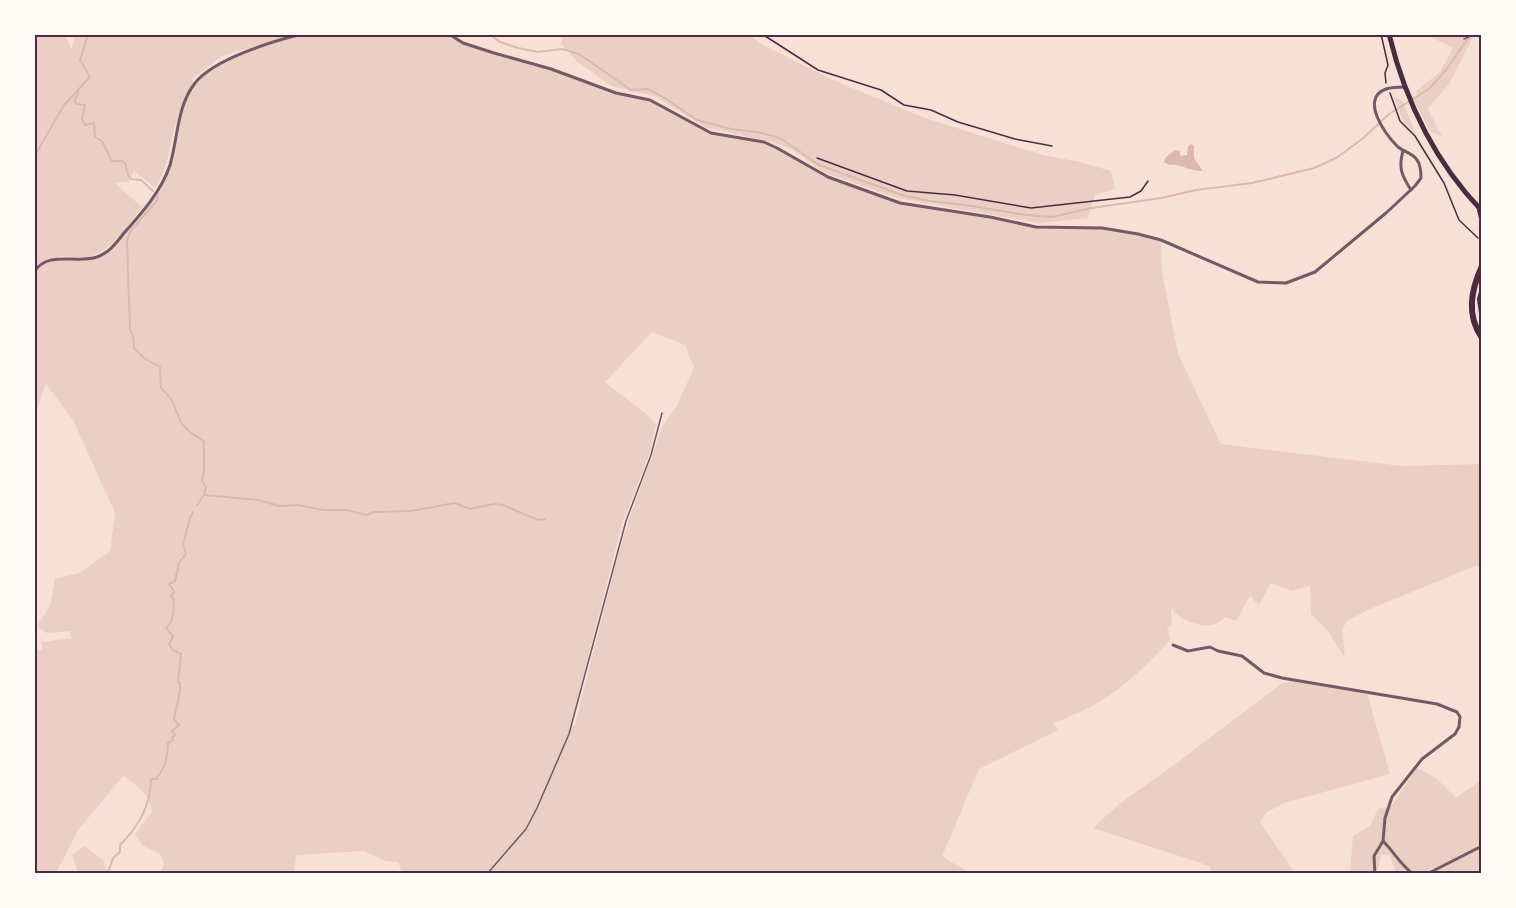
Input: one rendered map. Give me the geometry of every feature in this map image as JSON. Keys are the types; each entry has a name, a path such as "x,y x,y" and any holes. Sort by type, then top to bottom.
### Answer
{"highway":[{"path":"1481,211 1482,218"},
{"path":"1482,266 1473,286 1471,299 1473,320 1482,338"},
{"path":"1482,292 1480,299 1482,313"}],"main road":[{"path":"1389,34 1397,67 1422,127 1439,157 1481,211"}],"street":[{"path":"34,272 39,266 59,258 78,260 96,257 107,252 126,231 162,184 173,154 182,107 194,84 205,73 232,58 302,34"},
{"path":"449,34 463,43 494,54 550,69 616,93 650,100 711,133 764,142 828,177 900,203 1036,227 1102,228 1138,234 1161,240 1258,282 1286,283 1316,272 1369,228 1421,178 1417,159 1411,153 1403,151 1386,133 1376,115 1375,101 1379,92 1388,88 1405,87"},
{"path":"1403,151 1401,173 1411,190"},
{"path":"1173,645 1188,651 1210,647 1242,656 1264,673 1282,678 1437,704 1456,712 1460,717 1459,727 1455,734 1422,759 1392,797 1385,818 1383,841 1374,856 1375,873"},
{"path":"1383,841 1402,866 1413,873"},
{"path":"1427,873 1482,846"}],"lane":[{"path":"1464,39 1476,34"},
{"path":"487,873 526,829 569,735 626,521 651,455 662,413"}],"path":[{"path":"762,34 818,70 881,90 904,105 931,110 958,122 1015,139 1052,146"},
{"path":"1381,34 1388,65 1385,78"},
{"path":"1390,94 1400,121 1415,136 1444,183 1459,220 1478,238"},
{"path":"818,158 907,191 956,195 1031,208 1130,197 1141,191 1148,181"}],"shaded area":[{"path":"320,34 449,35 463,43 551,69 616,93 650,100 711,133 764,142 828,177 900,203 1036,227 1102,228 1161,240 1162,271 1178,354 1221,444 1402,466 1481,464 1481,572 1478,565 1370,609 1347,621 1342,630 1345,658 1328,631 1311,614 1310,586 1291,591 1271,583 1259,605 1250,596 1236,621 1225,617 1211,625 1191,622 1179,616 1171,608 1172,625 1167,629 1171,639 1131,679 1089,708 1053,723 1058,730 979,769 942,856 969,873 403,874 398,862 386,861 364,851 296,855 294,873 160,873 164,865 161,855 142,845 135,834 152,812 149,800 138,787 123,776 78,830 56,873 35,873 35,650 42,650 42,642 72,638 70,631 47,633 37,626 50,606 55,579 79,573 110,551 115,513 73,420 46,384 35,414 35,35 66,35 71,50 76,35 291,35 222,56 192,79 193,83 189,91 206,72 226,61 253,49 293,37","holes":["189,91 169,167 149,202 128,229 99,256 90,259 59,258 58,256 87,257 96,254 118,237 142,207 115,183 129,181 134,171 155,188 166,164 176,123 183,103","652,332 685,345 694,367 678,404 663,425 629,520 575,725 571,725 622,524 649,455 656,424 605,382"]},
{"path":"564,35 750,35 759,43 833,80 925,118 1043,155 1111,171 1115,189 1095,195 1088,218 1039,223 896,198 823,172 791,149 772,142 707,128 654,96 611,86 579,63 561,44"},
{"path":"1427,35 1474,35 1450,83 1429,107 1442,137 1430,131 1410,93 1417,99 1416,91 1440,72 1453,48"},
{"path":"1393,96 1403,101 1416,135 1403,121"},
{"path":"1191,144 1194,146 1194,158 1203,171 1164,162 1166,157 1175,150 1180,151 1180,156 1187,155 1188,146"},
{"path":"1290,681 1367,693 1390,774 1284,803 1267,812 1260,822 1295,873 1212,873 1210,866 1093,828 1119,804 1281,684"},
{"path":"1417,768 1436,778 1456,798 1481,780 1481,873 1396,873 1390,855 1381,855 1378,869 1371,873 1350,874 1353,836 1370,826 1378,809 1391,806"},
{"path":"85,846 104,861 106,873 78,873 72,854"}],"waterway":[{"path":"34,157 64,105 90,77 80,60 88,34"},
{"path":"489,34 500,42 518,48 538,52 562,49 579,54 631,90 647,89 665,98 697,120 780,138 819,165 902,195 929,201 1052,217 1196,190 1252,183 1314,168 1336,158 1361,140 1389,114 1429,89 1446,70 1471,34"},
{"path":"78,92 76,104 85,105 82,119 85,125 94,123 95,137 102,141 112,161 125,163 131,179 141,180 153,191"},
{"path":"157,195 158,199 130,232 127,242 130,330 133,335 134,348 144,358 160,367 161,388 172,401 183,425 204,441 202,481 206,487 197,505"},
{"path":"204,495 259,500 279,506 298,505 324,510 347,510 366,515 374,512 411,511 455,503 470,509 493,504 503,505 538,520 545,519"},
{"path":"102,874 109,870 113,858 120,852 120,845 133,831 142,815 146,807 151,779 156,779 162,770 168,743 175,735 172,731 179,725 174,719 180,692 178,682 181,654 169,645 173,636 166,628 172,619 174,599 171,597 174,591 169,584 175,581 179,563 186,554 183,544 193,512"}]}
